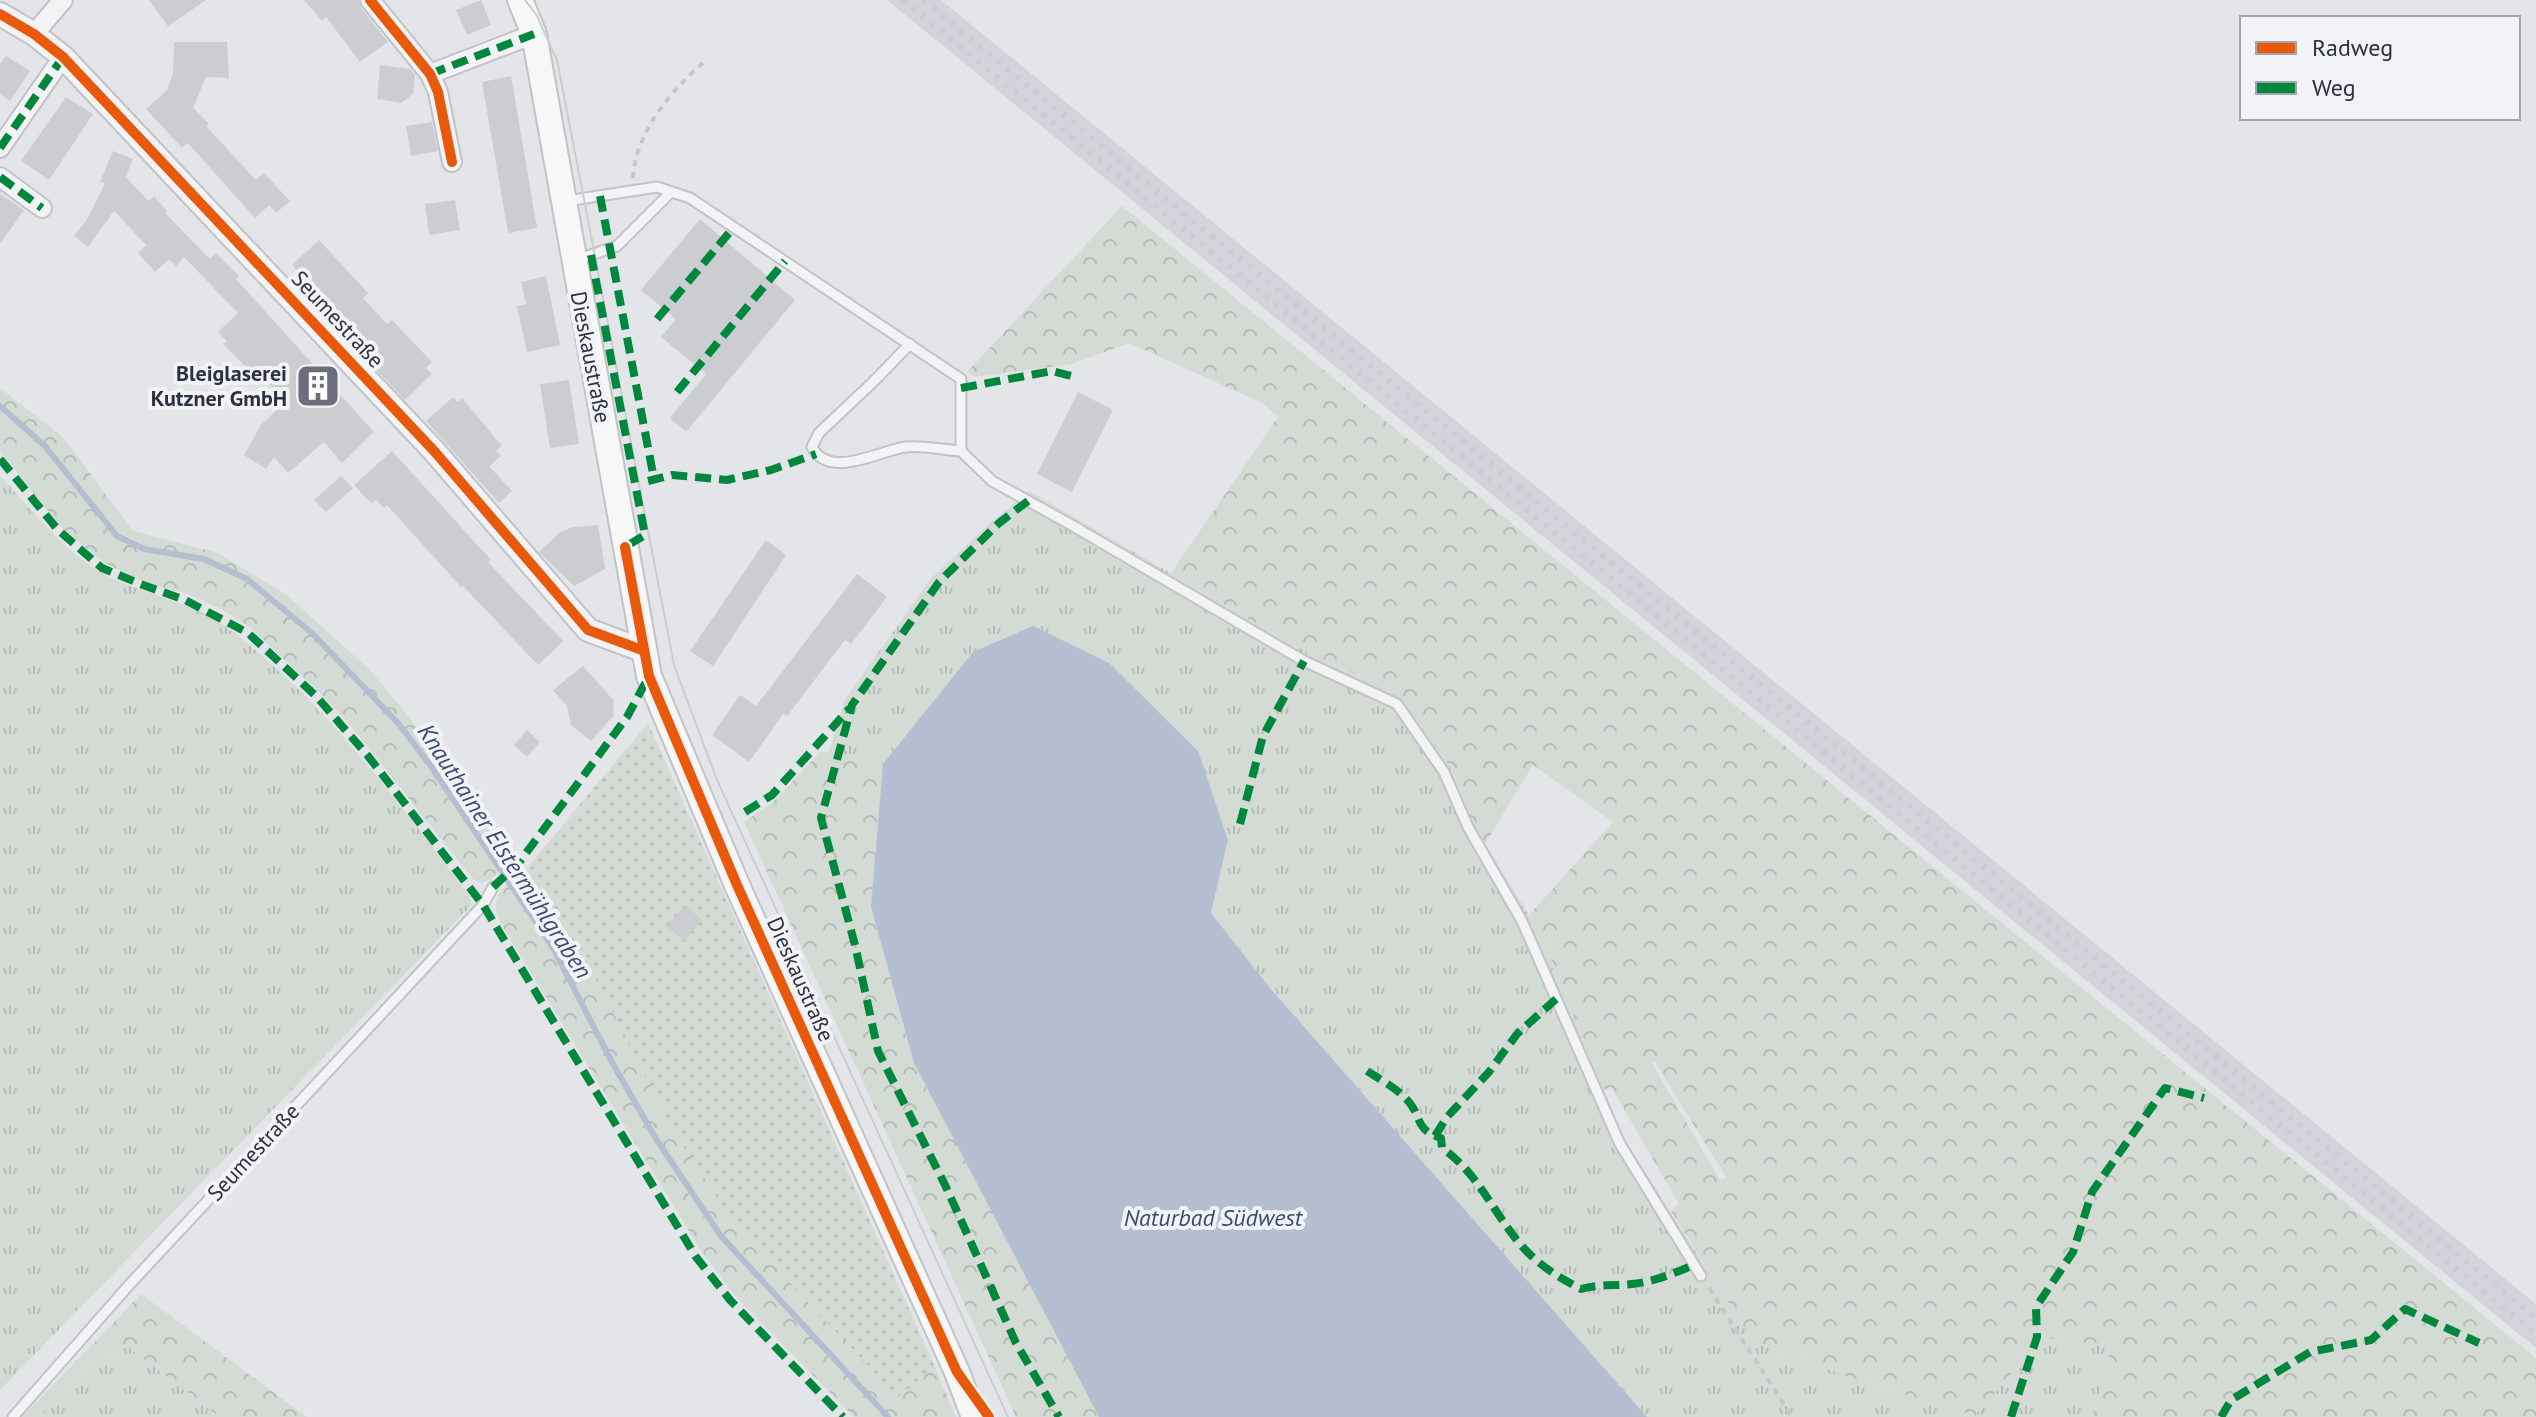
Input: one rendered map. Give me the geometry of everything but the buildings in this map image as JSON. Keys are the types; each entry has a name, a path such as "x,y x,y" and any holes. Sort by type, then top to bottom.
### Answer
{"main road":[{"name":"Dieskaustraße","path":"520,0 534,34 649,676 737,885 974,1417"}],"street":[{"path":"34,34 63,0"},
{"path":"370,0 430,74 438,92 452,162"},
{"name":"Seumestraße","path":"0,14 34,34 63,57 435,452 588,630 642,650"},
{"path":"430,74 534,34"},
{"path":"0,148 63,57"},
{"path":"0,177 42,208"}],"lane":[{"path":"562,202 657,187 690,198 961,379 961,451"},
{"path":"573,261 617,246 671,192"},
{"path":"910,344 819,433 812,447 816,454 833,462 868,459 905,447 961,451 992,481 1304,661 1397,704 1444,772 1468,827 1522,921 1620,1144 1701,1276"},
{"name":"Seumestraße","path":"13,1417 130,1284 483,905 493,887"}],"path":[{"path":"632,189 634,162 645,134 663,105 705,61"},
{"path":"1701,1276 1792,1417"}],"shaded area":[{"path":"887,0 941,0 2536,1304 2536,1348"}],"green space":[{"path":"1122,206 2536,1358 2536,1417 2091,1417 2105,1384 2110,1343 2066,1343 2045,1336 2027,1350 2010,1376 1975,1416 1849,1377 1753,1341 1671,1211 1679,1204 1611,1087 1604,1090 1542,937 1529,915 1613,822 1533,765 1485,844 1471,820 1453,771 1395,691 1308,653 1171,573 1278,417 1262,403 1129,343 1072,364 975,377 968,371","holes":["1654,1061 1726,1178 1720,1180 1652,1063"]},
{"path":"0,388 64,438 133,531 218,553 288,596 370,670 447,763 516,854 492,878 482,883 473,879 352,727 251,628 223,610 187,594 144,582 103,562 61,527 0,451"},
{"path":"0,475 53,534 82,560 116,580 211,617 293,684 356,751 470,897 472,905 0,1390"},
{"path":"1029,491 1308,653 1395,691 1453,771 1471,820 1542,937 1624,1139 1753,1341 1849,1377 1975,1415 2010,1376 2027,1350 2045,1336 2066,1343 2110,1343 2105,1384 2091,1417 1647,1417 1270,988 1211,913 1228,840 871,907 808,820 845,699 932,577"},
{"path":"648,723 935,1367 898,1397 736,1226 673,1131 587,961 530,880 526,869"},
{"path":"821,751 883,764 871,907 914,1063 1101,1417 1016,1417 744,822 774,801"},
{"path":"526,868 530,880 898,1397 935,1367 956,1417 854,1417 736,1297 703,1254 500,922 497,897"},
{"path":"141,1294 307,1417 220,1417 127,1346 87,1365 41,1417 22,1417"},
{"path":"127,1346 220,1417 41,1417 87,1365"}],"water":[{"name":"Naturbad Südwest","path":"1033,626 1109,663 1198,751 1228,840 1211,913 1270,988 1647,1417 1099,1417 914,1063 871,907 883,764 973,652"}],"waterway":[{"name":"Knauthainer Elstermühlgraben","path":"0,406 45,446 117,536 144,549 204,559 247,579 312,633 398,723 430,765 552,946 656,1139 721,1236 888,1417"}],"tram line":[{"path":"525,0 536,14 557,60 674,665 717,780 1008,1417"}],"railway":[{"path":"903,0 2536,1334"},
{"path":"923,0 2536,1318"}],"marked path":[{"path":"430,74 534,34"},
{"path":"0,148 63,57"},
{"path":"0,177 42,208"},
{"path":"600,196 654,479"},
{"path":"657,319 734,227"},
{"path":"591,255 645,535 625,547"},
{"path":"677,392 785,261"},
{"path":"961,388 1052,371 1071,376"},
{"path":"648,481 672,475 727,480 771,470 816,454"},
{"path":"0,459 58,530 102,568 185,600 248,633 317,697 368,756 483,905 696,1257 730,1300 843,1417"},
{"path":"1028,501 999,523 939,582 852,705 821,818 855,945 878,1051 946,1187 1016,1343 1059,1417"},
{"path":"1240,824 1263,736 1304,661"},
{"path":"493,887 518,864 627,717 649,676"},
{"path":"745,812 772,795 850,708"},
{"path":"1435,1136 1447,1117 1489,1072 1517,1034 1556,999"},
{"path":"1367,1071 1405,1097 1423,1127 1441,1138 1442,1148 1476,1181 1527,1252 1564,1280 1581,1289 1632,1284 1694,1265"},
{"path":"2011,1417 2037,1337 2036,1307 2073,1252 2092,1192 2165,1088 2204,1098"},
{"path":"2221,1417 2231,1400 2310,1352 2371,1340 2405,1309 2479,1343"}],"cycle path":[{"path":"370,0 430,74 438,92 452,162"},
{"path":"0,14 34,34 63,57 435,452 588,630 642,650"},
{"path":"625,547 649,676 737,885 957,1372 989,1417"}],"place":[{"name":"Bleiglaserei Kutzner GmbH","path":"318,386"}]}
